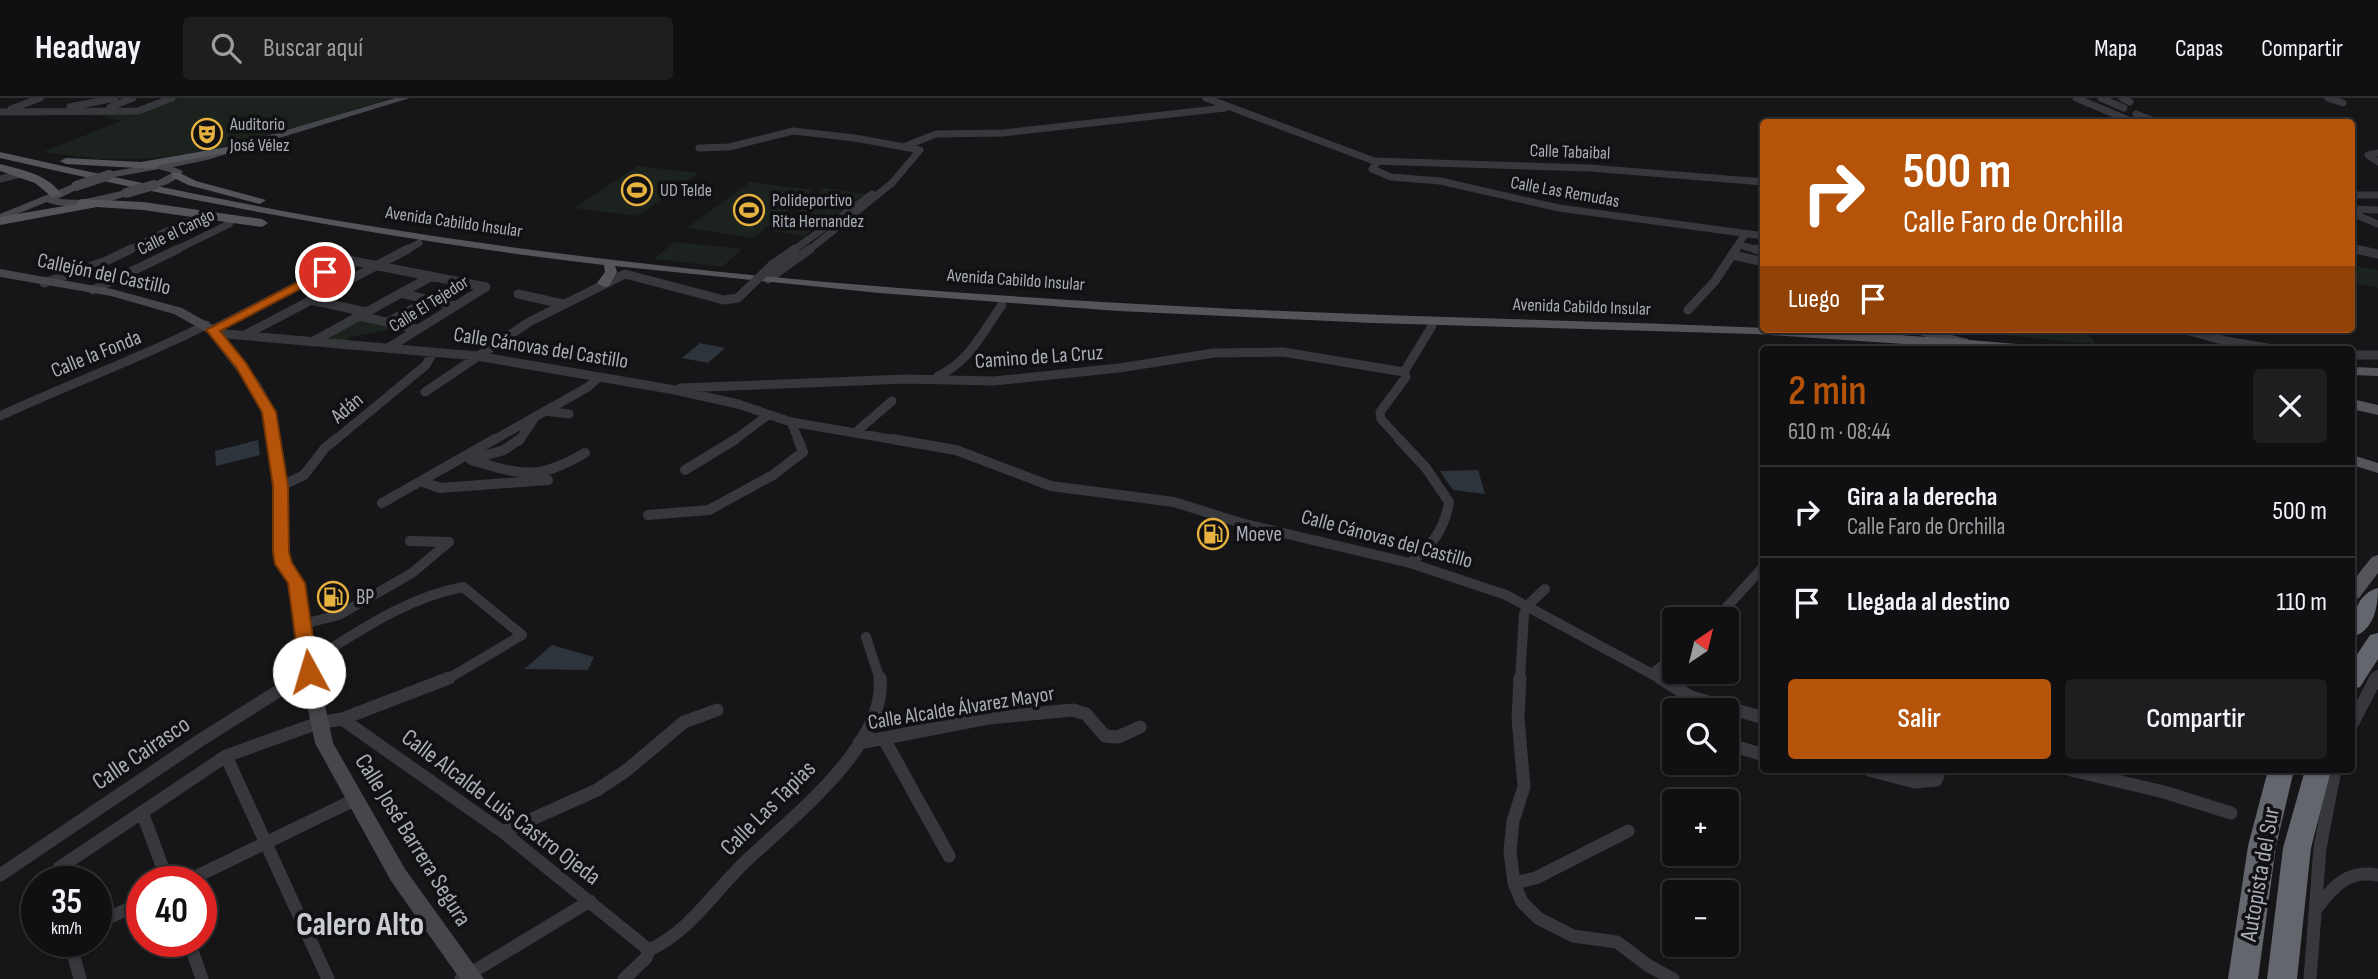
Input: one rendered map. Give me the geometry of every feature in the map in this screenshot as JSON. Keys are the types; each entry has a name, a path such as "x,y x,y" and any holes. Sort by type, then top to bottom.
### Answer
{"highway":[{"path":"2355,625 2378,595"},
{"path":"2355,676 2378,640"},
{"name":"Autopista del Sur","path":"2282,979 2297,848 2317,773"},
{"name":"Autopista del Sur","path":"2243,979 2262,846 2275,778"}],"main road":[{"path":"120,166 176,161 237,148"},
{"path":"0,154 120,166 157,166"},
{"name":"Avenida Cabildo Insular","path":"0,154 229,205 369,230 539,253 768,279 1001,299 1275,315 1760,329"},
{"path":"203,185 196,177 197,172 211,161"},
{"name":"Avenida Cabildo Insular","path":"0,162 244,215 419,243 609,267 658,277 1002,305 1256,320 1966,346"},
{"path":"0,167 43,183 54,190 56,195"},
{"path":"177,175 203,185 369,230"},
{"path":"2,219 39,199 46,191 43,183"},
{"path":"79,203 122,199 233,219 352,233"},
{"path":"2,219 122,199"},
{"path":"609,267 625,274"},
{"path":"604,283 611,272 609,267"},
{"name":"Avenida Cabildo Insular","path":"1881,333 1966,346"},
{"path":"2355,371 2378,372"},
{"path":"2355,405 2377,414"},
{"path":"2355,412 2377,414"},
{"path":"2355,461 2378,467"},
{"path":"2355,590 2378,561"}],"street":[{"path":"1,112 40,98"},
{"path":"58,111 115,98"},
{"path":"97,113 133,98"},
{"path":"1,112 138,111 172,98"},
{"path":"2,219 76,186 109,175 237,148 405,98"},
{"path":"1206,98 1374,162"},
{"path":"2076,98 2126,119"},
{"path":"2101,98 2124,108"},
{"path":"2122,98 2130,102"},
{"path":"2328,98 2343,103"},
{"path":"903,147 936,135 1003,133 1228,107"},
{"path":"2136,114 2149,119"},
{"path":"699,148 729,147 793,131 920,150 898,176 863,208 777,275 768,279"},
{"path":"122,199 255,143"},
{"name":"Calle Tabaibal","path":"1374,162 1589,168 1760,182"},
{"name":"Calle Las Remudas","path":"1374,162 1376,164 1372,169 1391,177 1440,181 1533,203 1605,216 1760,236"},
{"path":"157,166 176,169 177,175"},
{"path":"0,179 20,174"},
{"path":"425,392 522,326 625,274 658,277 724,300 738,298 772,265 863,198 898,176"},
{"path":"56,195 52,201 55,203 79,203"},
{"path":"2355,195 2378,195"},
{"path":"2,219 79,203"},
{"path":"2355,211 2378,210"},
{"path":"2355,212 2378,224"},
{"path":"44,283 106,261 183,223 216,216"},
{"name":"Calle el Cango","path":"93,290 229,224 233,219"},
{"path":"1688,310 1715,281 1745,234"},
{"path":"245,335 419,243"},
{"path":"1739,245 1760,250"},
{"path":"2355,249 2378,254"},
{"path":"1733,255 1760,261"},
{"name":"Calle la Fonda","path":"0,416 61,387 211,329 348,260 377,265"},
{"path":"377,265 432,276"},
{"name":"Callejón del Castillo","path":"0,273 93,290 178,311 211,329 241,366 269,412 281,486 281,552 284,564 296,583 318,723"},
{"path":"310,343 432,276"},
{"name":"Calle El Tejedor","path":"388,348 415,328 486,287 432,276"},
{"path":"401,293 455,306"},
{"path":"518,294 563,304"},
{"path":"311,300 415,328"},
{"path":"388,322 429,300"},
{"path":"930,379 950,372 974,352 986,326 1002,305"},
{"path":"1410,564 1438,539 1445,527 1449,502 1426,468 1381,419 1380,412 1406,377 1404,372 1432,326"},
{"name":"Calle Cánovas del Castillo","path":"211,329 310,343 477,356 597,379 675,390 738,404 791,422 956,450 1051,486 1143,496 1410,564 1506,595 1652,674 1682,698"},
{"path":"1923,333 1966,346"},
{"path":"2197,333 2255,346"},
{"name":"Adán","path":"281,486 304,475 325,448 426,365 433,352"},
{"name":"Camino de La Cruz","path":"675,390 685,386 930,379 994,381 1119,368 1214,353 1283,352 1404,372"},
{"path":"2355,355 2378,355"},
{"path":"382,503 466,458 597,379"},
{"path":"856,432 892,401"},
{"path":"540,413 569,414"},
{"path":"466,458 513,447 521,441 540,413"},
{"path":"685,470 743,435 768,415"},
{"path":"648,515 709,510 773,475 803,452 791,422"},
{"path":"466,458 507,470 540,472 550,471 585,453"},
{"path":"423,482 440,488 548,480"},
{"path":"303,624 339,615 412,573 449,542 410,541"},
{"path":"1727,607 1760,570"},
{"path":"62,866 226,756 318,723 342,719 448,679 522,635 463,587 438,590 417,599 309,667"},
{"path":"1545,589 1528,605 1524,614 1518,718 1524,787 1513,821 1510,851 1514,883 1522,902 1538,919 1573,936 1617,942 1649,966 1673,979"},
{"name":"Calle Las Tapias","path":"624,979 646,958 649,950 675,939 739,868 812,802 859,743 876,711 881,683 880,667 866,637"},
{"path":"1652,674 1662,665"},
{"name":"Calle Cairasco","path":"0,875 309,667"},
{"path":"2355,718 2378,675"},
{"path":"503,832 597,790 627,770 684,722 717,710"},
{"name":"Calle Alcalde Álvarez Mayor","path":"859,743 988,718 1073,710 1086,714 1105,736 1118,737 1140,727"},
{"name":"Calle Cánovas del Castillo","path":"1739,713 1760,717"},
{"name":"Calle Alcalde Luis Castro Ojeda","path":"342,719 503,832 649,950"},
{"name":"Calle José Barrera Segura","path":"318,723 324,743 398,875 468,977"},
{"path":"884,739 949,856"},
{"path":"1739,748 1760,754"},
{"path":"226,756 328,979"},
{"path":"1881,773 1916,782 1936,780 1939,773"},
{"path":"2084,773 2164,792 2231,813"},
{"path":"2310,979 2317,908 2315,883 2319,842 2334,773"},
{"path":"217,867 354,800"},
{"path":"142,812 162,866"},
{"path":"1514,883 1536,878 1628,831"},
{"path":"2317,908 2336,882 2345,876 2359,872 2375,874"},
{"path":"468,977 590,901"},
{"path":"74,957 79,979"},
{"path":"194,957 202,979"}],"shaded area":[{"path":"180,98 392,98 267,136 203,151 138,159 91,158 43,152 121,121 88,115 146,111"},
{"name":"UD Telde","path":"638,166 699,173 638,216 574,208"},
{"path":"750,182 813,190 753,238 687,228"},
{"path":"825,188 865,194 832,217 797,211"},
{"path":"789,218 822,222 804,236 772,231"},
{"path":"674,242 742,249 722,267 654,259"},
{"path":"2355,266 2378,270 2378,288 2355,283"},
{"path":"360,319 397,328 351,337 346,341 321,341"},
{"path":"1981,333 2089,333 2096,344"},
{"path":"699,344 725,348 708,363 682,358"},
{"path":"258,440 260,455 216,466 215,451"},
{"path":"1478,470 1485,494 1453,490 1440,471"},
{"path":"552,645 594,657 588,670 524,669"}],"place":[{"name":"Auditorio José Vélez","path":"207,134"},
{"name":"UD Telde","path":"637,190"},
{"name":"Polideportivo Rita Hernandez","path":"749,210"},
{"name":"Moeve","path":"1213,534"},
{"name":"BP","path":"333,597"}],"district":[{"name":"Calero Alto","path":"360,925"}],"route":[{"path":"309,672 296,583 284,564 281,552 281,486 269,412 253,383 212,330 325,272"}]}
